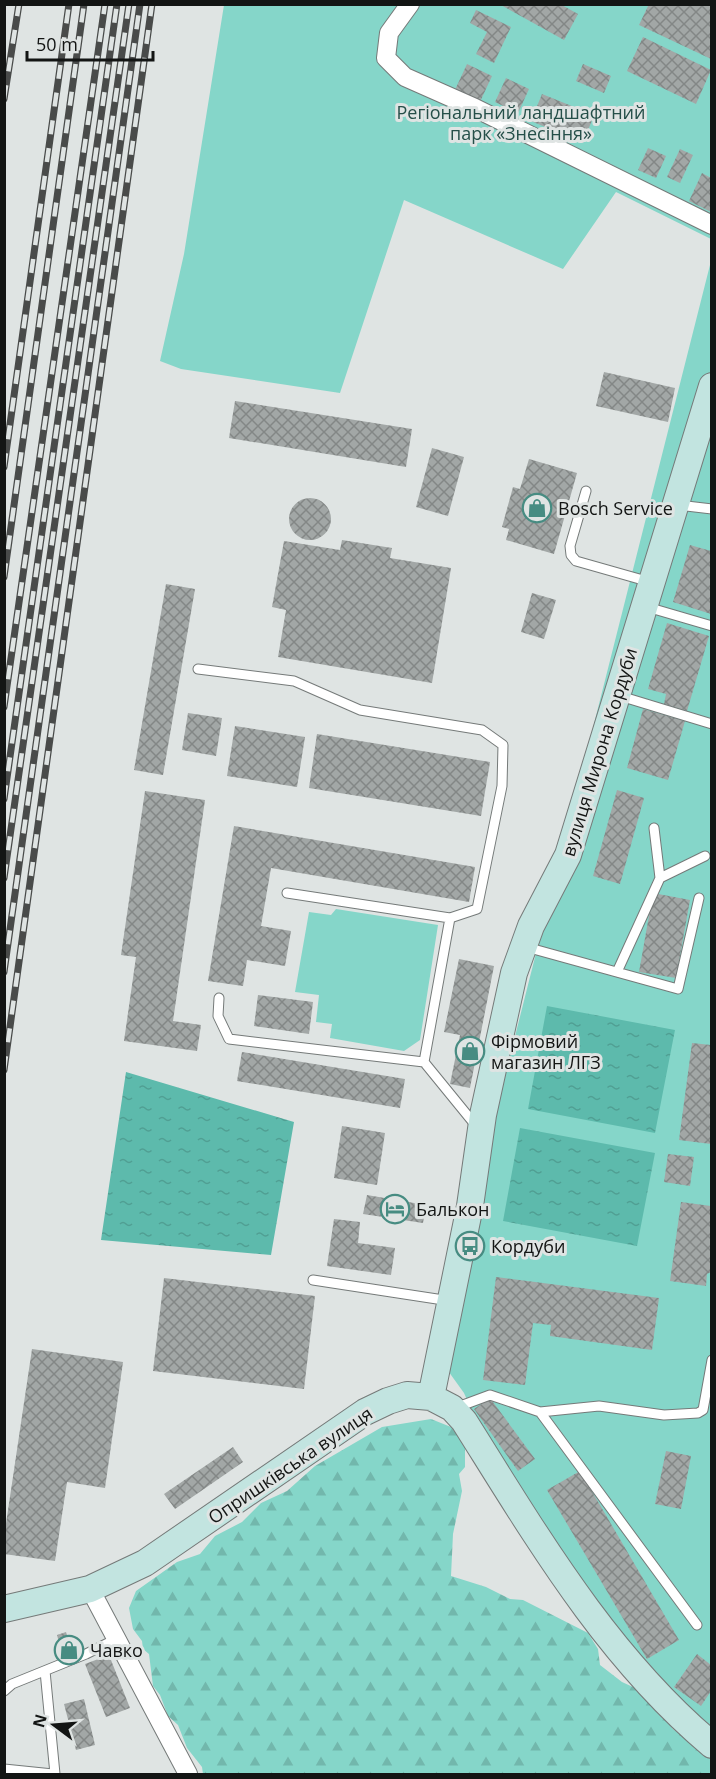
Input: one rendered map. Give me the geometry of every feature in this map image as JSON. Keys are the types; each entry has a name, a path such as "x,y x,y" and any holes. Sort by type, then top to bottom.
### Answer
{"street":[{"path":"410,4 389,33 386,58 405,77 474,108 711,225"},
{"name":"вулиця Мирона Кордуби","path":"442,1403 452,1301 481,1131 514,973 531,926 568,855 711,386"},
{"name":"Опришківська вулиця","path":"4,1609 90,1590 145,1563 365,1412 407,1395 442,1403"},
{"path":"442,1403 464,1421 588,1612 630,1665 681,1719 711,1745"},
{"path":"90,1590 188,1774"}],"lane":[{"path":"586,491 570,546 571,555 576,561 711,626"},
{"path":"675,505 711,508"},
{"path":"198,669 294,681 360,710 482,730 503,745 502,786 477,909 450,918 287,893"},
{"path":"617,695 711,724"},
{"path":"617,972 660,878 654,828"},
{"path":"660,878 705,856"},
{"path":"524,946 678,989 699,898"},
{"path":"424,1062 450,918"},
{"path":"219,998 218,1016 229,1040 424,1062 481,1131"},
{"path":"313,1280 452,1301"},
{"path":"442,1403 490,1395 540,1412 598,1406 664,1415 698,1413 703,1410 711,1360"},
{"path":"540,1412 697,1625"},
{"path":"4,1691 12,1684 116,1639"},
{"path":"4,1769 54,1774 45,1671"}],"green space":[{"name":"Регіональний ландшафтний парк «Знесіння»","path":"224,5 711,5 711,239 616,192 563,269 404,200 340,393 181,369 160,361 184,254"},
{"path":"711,261 711,1738 594,1604 472,1411 464,1393 446,1368 486,1151"},
{"path":"336,909 438,925 420,1040 404,1051 330,1038 332,1024 316,1022 319,995 295,992 309,912 331,915"},
{"path":"431,1419 451,1427 465,1444 465,1467 459,1474 462,1491 453,1534 451,1576 486,1587 510,1599 523,1600 588,1633 598,1649 600,1665 622,1682 646,1693 673,1729 711,1758 711,1774 203,1774 202,1767 187,1748 178,1725 168,1716 160,1695 153,1686 149,1654 143,1649 142,1641 133,1629 129,1608 136,1591 177,1562 200,1554 215,1536 242,1522 261,1503 287,1491 315,1466 382,1427"}],"water":[{"path":"547,1006 675,1030 655,1133 528,1109"},
{"path":"126,1072 294,1122 271,1255 101,1240"},
{"path":"520,1128 655,1153 637,1246 503,1221"}],"building":[{"path":"499,4 560,4 578,14 564,40"},
{"path":"649,4 711,4 711,59 639,25"},
{"path":"476,10 511,27 494,63 476,54 487,32 470,23"},
{"path":"643,37 711,70 696,104 627,71"},
{"path":"467,64 492,76 479,104 454,92"},
{"path":"583,64 611,76 604,93 576,81"},
{"path":"506,78 529,89 518,113 495,102"},
{"path":"542,94 594,115 583,143 531,121"},
{"path":"648,148 666,156 656,178 638,170"},
{"path":"680,149 693,155 680,183 667,177"},
{"path":"702,173 711,178 711,212 689,201"},
{"path":"604,372 675,388 668,422 596,406"},
{"path":"235,401 412,429 406,467 229,438"},
{"path":"432,448 464,457 448,516 416,507"},
{"name":"Bosch Service","path":"529,459 577,473 554,554 506,540 509,529 502,527 513,487 520,489"},
{"path":"310,498 325,504 331,519 325,534 310,540 295,534 289,519 295,504"},
{"path":"342,540 392,548 390,558 451,568 432,683 278,657 286,610 272,607 284,541 340,550"},
{"path":"690,545 711,551 711,614 673,602"},
{"path":"166,584 195,589 163,775 134,770"},
{"path":"532,593 556,600 544,639 521,632"},
{"path":"667,623 709,636 687,711 664,704 666,694 648,689"},
{"path":"643,709 685,721 668,780 627,768"},
{"path":"188,713 222,718 216,756 182,750"},
{"path":"235,726 305,737 297,787 227,776"},
{"path":"317,734 490,762 481,816 309,788"},
{"path":"617,790 644,798 620,884 593,876"},
{"path":"145,791 205,800 173,1021 201,1025 197,1051 124,1041 136,957 121,955"},
{"path":"234,826 475,867 469,902 271,868 261,926 291,931 285,966 247,960 243,986 208,981"},
{"path":"653,893 690,900 676,978 639,972"},
{"path":"459,959 494,966 470,1088 450,1084 460,1035 444,1032"},
{"path":"258,995 313,1002 309,1034 254,1026"},
{"path":"692,1043 711,1045 711,1144 679,1140"},
{"path":"242,1052 405,1079 400,1108 237,1081"},
{"path":"342,1126 385,1133 377,1185 334,1178"},
{"path":"668,1154 694,1157 690,1186 664,1182"},
{"name":"Балькон","path":"367,1195 426,1205 423,1223 363,1214"},
{"path":"681,1202 711,1206 711,1272 707,1274 706,1286 670,1281"},
{"path":"334,1219 360,1222 358,1243 395,1248 391,1275 327,1266"},
{"path":"496,1277 659,1298 652,1350 550,1336 551,1325 533,1323 525,1385 483,1380"},
{"path":"164,1278 315,1296 304,1389 153,1371"},
{"path":"32,1349 123,1362 105,1488 67,1482 55,1561 4,1554 4,1537"},
{"path":"490,1398 535,1459 518,1471 474,1409"},
{"path":"233,1447 243,1462 175,1509 164,1494"},
{"path":"666,1451 691,1456 681,1509 655,1504"},
{"path":"580,1471 679,1640 647,1659 547,1490"},
{"path":"66,1632 72,1651 62,1654 57,1635"},
{"path":"697,1654 711,1665 711,1691 701,1706 674,1687"},
{"path":"109,1655 130,1708 106,1717 85,1664"},
{"path":"84,1699 95,1745 76,1750 64,1704"}],"railway":[{"path":"4,99 19,4"},
{"path":"4,467 69,4"},
{"path":"4,577 84,4"},
{"path":"4,707 105,4"},
{"path":"4,799 117,4"},
{"path":"4,878 129,4"},
{"path":"4,972 140,4"},
{"path":"4,1070 152,4"}],"place":[{"name":"Bosch Service","path":"537,508"},
{"name":"Фірмовий магазин ЛГЗ","path":"470,1051"},
{"name":"Балькон","path":"395,1209"},
{"name":"Кордуби","path":"470,1246"},
{"name":"Чавко","path":"69,1650"}]}
